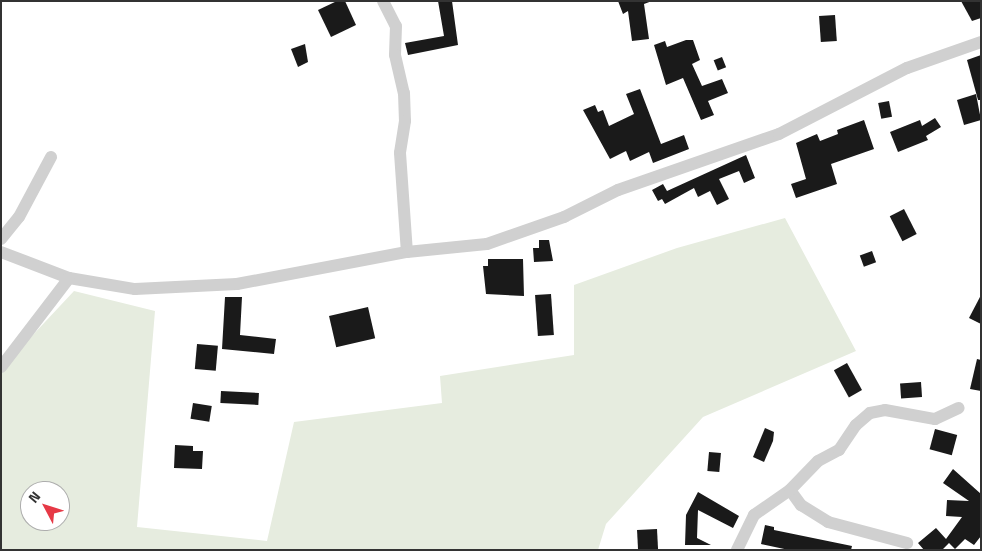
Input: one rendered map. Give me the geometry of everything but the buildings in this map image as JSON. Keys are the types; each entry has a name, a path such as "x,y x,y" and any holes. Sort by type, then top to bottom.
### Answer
{"street":[{"path":"383,1 396,26 394,55 404,93 405,121 400,153 407,252"},
{"path":"1,252 69,278 135,289 237,284 407,252 487,244 556,220 618,190 779,134 907,68 981,42"},
{"path":"1,239 18,217 51,157"},
{"path":"1,367 69,278"},
{"path":"737,550 754,515 790,490 818,461 838,450 856,425 870,413 885,410 935,418 958,408"},
{"path":"790,490 801,505 828,522 907,542"}],"shaded area":[{"path":"785,218 856,351 703,417 606,524 598,550 1,550 1,369 74,291 155,311 137,527 267,541 294,422 442,403 440,376 574,355 574,285 677,248"}]}
